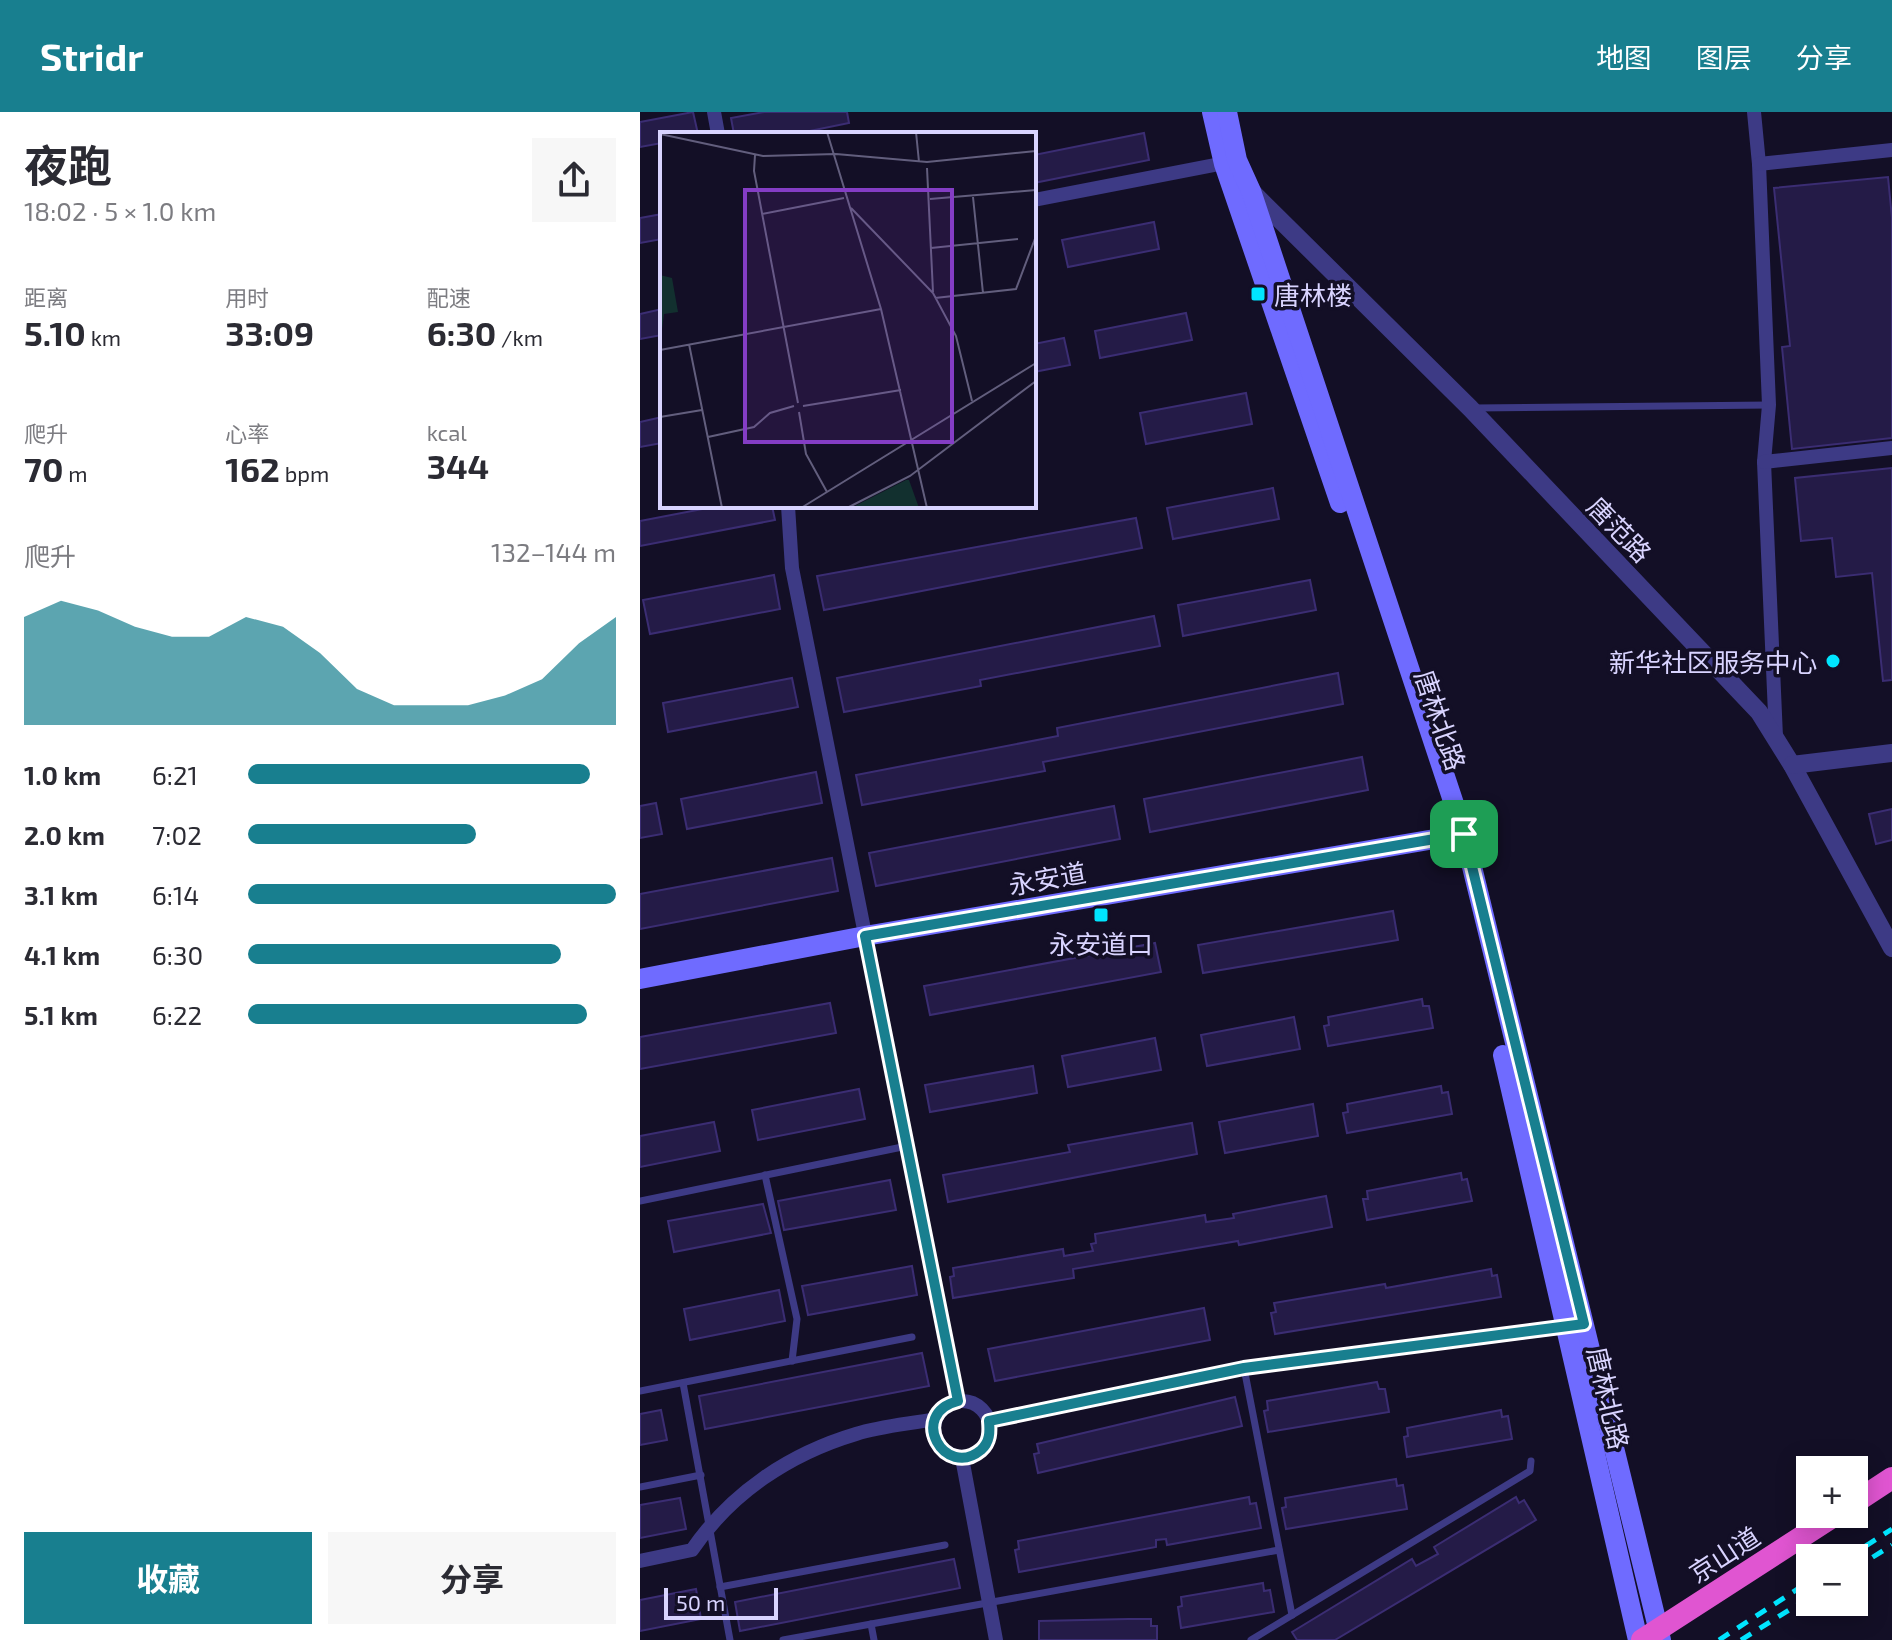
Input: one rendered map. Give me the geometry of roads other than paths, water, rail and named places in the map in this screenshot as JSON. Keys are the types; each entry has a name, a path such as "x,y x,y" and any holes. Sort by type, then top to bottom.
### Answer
{"highway":[{"path":"1868,1494 1892,1478"},
{"name":"京山道","path":"1650,1637 1816,1528"}],"main road":[{"name":"唐林北路","path":"1212,112 1458,834"},
{"name":"唐林北路","path":"1227,112 1230,162 1251,191 1458,834 1650,1637"},
{"name":"永安道","path":"640,979 865,936 1458,834"}],"street":[{"path":"714,112 718,132"},
{"path":"1754,112 1769,405 1764,462 1776,737"},
{"path":"1759,164 1892,150"},
{"path":"1036,200 1230,162"},
{"name":"唐范路","path":"1251,191 1470,408 1759,712 1792,765 1892,948"},
{"path":"1764,462 1892,448"},
{"path":"788,508 792,568 958,1401"},
{"path":"1792,765 1892,753"},
{"path":"989,1421 1244,1368 1575,1325"},
{"path":"958,1401 981,1408 989,1421 989,1438 985,1446 962,1458 944,1452 938,1445 933,1428 944,1406 958,1401"},
{"path":"640,1561 692,1550 723,1510 752,1485 789,1461 856,1434 935,1419"},
{"path":"962,1458 996,1640"}],"lane":[{"path":"1470,408 1769,405"},
{"path":"640,1201 907,1146"},
{"path":"765,1175 797,1319 792,1361"},
{"path":"640,1391 912,1337"},
{"path":"1244,1368 1292,1615"},
{"path":"683,1383 730,1640"},
{"path":"1251,1640 1530,1471 1531,1461"},
{"path":"640,1487 701,1475"},
{"path":"720,1587 945,1545"},
{"path":"783,1640 1279,1550"},
{"path":"871,1624 874,1640"}],"railway":[{"path":"1868,1544 1892,1529"},
{"path":"1868,1560 1892,1545"},
{"path":"1719,1640 1796,1590"},
{"path":"1741,1640 1796,1606"}],"place":[{"name":"唐林楼","path":"1258,294"},
{"name":"新华社区服务中心","path":"1833,661"},
{"name":"永安道口","path":"1101,915"}]}
